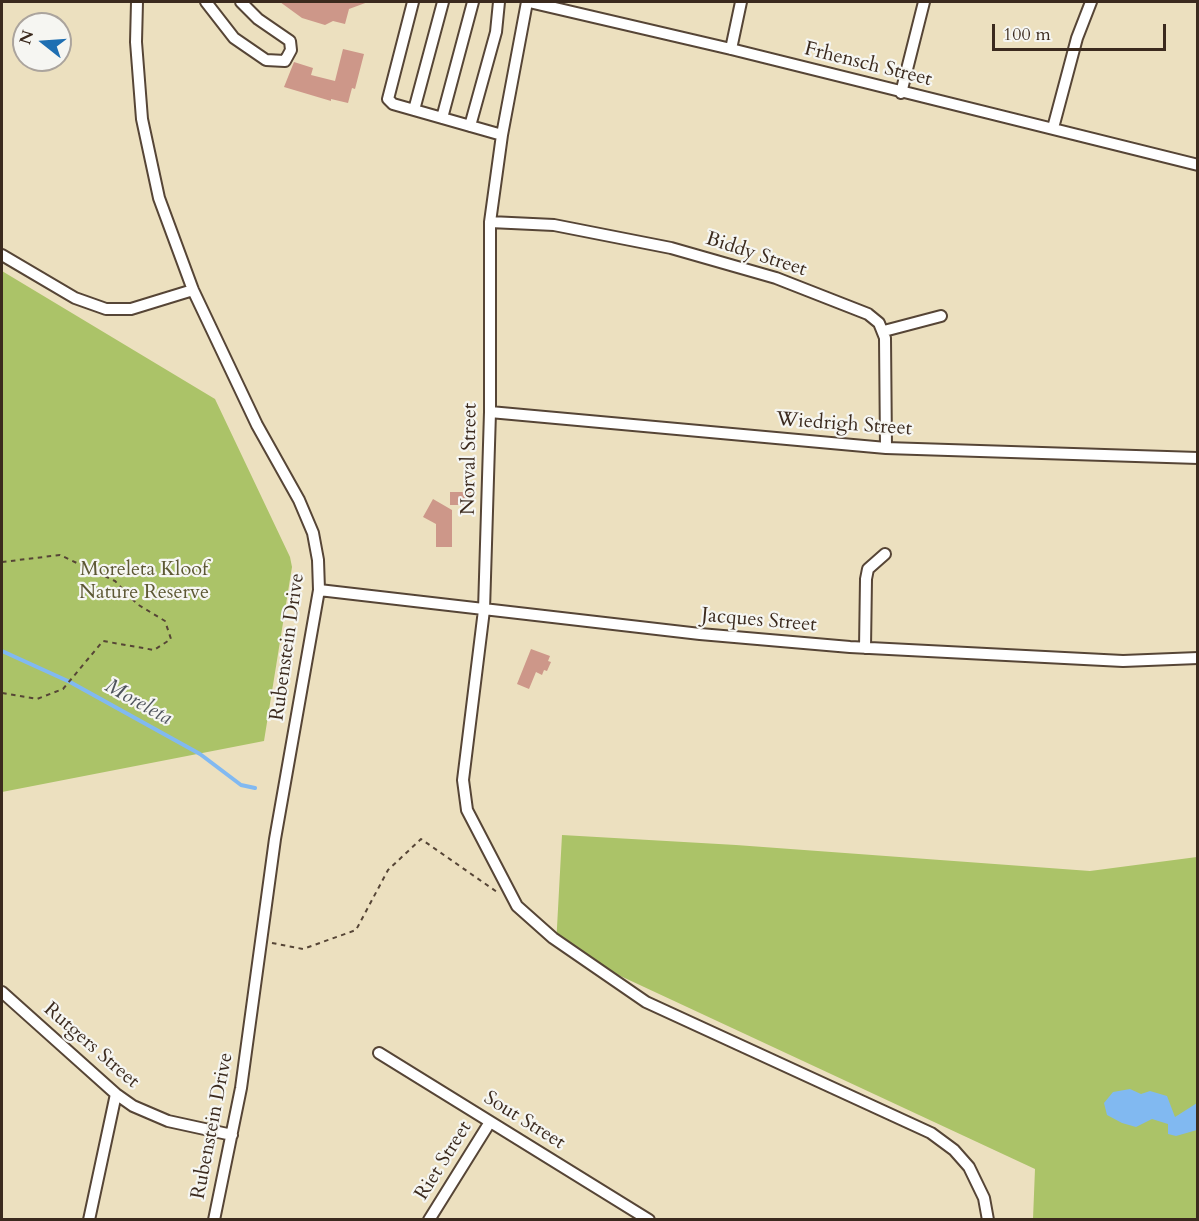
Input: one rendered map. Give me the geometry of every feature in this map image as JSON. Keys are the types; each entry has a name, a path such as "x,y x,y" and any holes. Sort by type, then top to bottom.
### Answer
{"street":[{"name":"Rubenstein Drive","path":"137,2 138,80 149,164 193,290 258,425 304,511 316,551 319,591 275,839 241,1088 214,1220"},
{"path":"206,2 234,38 266,60 285,61 291,50 290,41 258,19 241,2"},
{"path":"413,2 388,99 393,104 502,135"},
{"path":"414,110 443,2"},
{"path":"442,118 473,2"},
{"path":"470,126 495,32 499,2"},
{"name":"Frhensch Street","path":"528,2 731,49 1197,165"},
{"name":"Norval Street","path":"528,2 502,135 490,222 490,412 484,610 463,790 467,810 517,906 553,938 592,968 646,1002 932,1133 954,1150 969,1167 984,1198 988,1220"},
{"path":"731,49 741,2"},
{"path":"901,93 924,2"},
{"path":"1053,128 1077,38 1091,2"},
{"name":"Biddy Street","path":"490,222 540,224 603,233 704,256 776,278 868,314 879,323 884,331"},
{"path":"2,255 94,307 131,309 193,290"},
{"path":"886,448 884,331 940,316"},
{"name":"Wiedrigh Street","path":"490,412 886,448 1197,458"},
{"path":"865,648 868,569 885,554"},
{"name":"Jacques Street","path":"319,591 700,634 865,648 1123,661 1197,658"},
{"name":"Rutgers Street","path":"2,992 116,1094 147,1113 168,1121 232,1135"},
{"name":"Sout Street","path":"379,1053 645,1218"},
{"path":"89,1220 116,1094"},
{"name":"Riet Street","path":"429,1220 490,1122"}],"path":[{"path":"2,562 60,555 115,581 137,604 165,621 171,639 154,650 103,641 63,690 37,699 2,693"},
{"path":"261,940 303,949 357,930 388,870 421,839 498,892"}],"green space":[{"name":"Moreleta Kloof Nature Reserve","path":"2,271 215,399 290,557 292,567 264,741 2,792"},
{"path":"562,835 736,845 1090,871 1197,857 1197,1219 1033,1219 1035,1169 556,946"}],"water":[{"path":"1130,1089 1141,1094 1150,1091 1167,1096 1175,1117 1197,1103 1197,1130 1176,1136 1168,1134 1168,1124 1152,1119 1136,1127 1107,1115 1104,1103 1113,1092"}],"building":[{"path":"280,2 368,2 349,9 345,24 333,21 325,25 302,18"},
{"path":"343,49 364,54 355,89 352,88 348,103 331,99 331,101 284,87 294,62 313,68 311,75 335,81"},
{"path":"450,492 471,492 471,505 450,505"},
{"path":"433,499 452,510 452,547 436,547 436,524 423,517"},
{"path":"531,649 550,656 548,661 551,662 547,671 544,670 542,675 536,672 529,689 517,684"}],"waterway":[{"name":"Moreleta","path":"2,651 70,682 200,754 241,785 255,788"}]}
